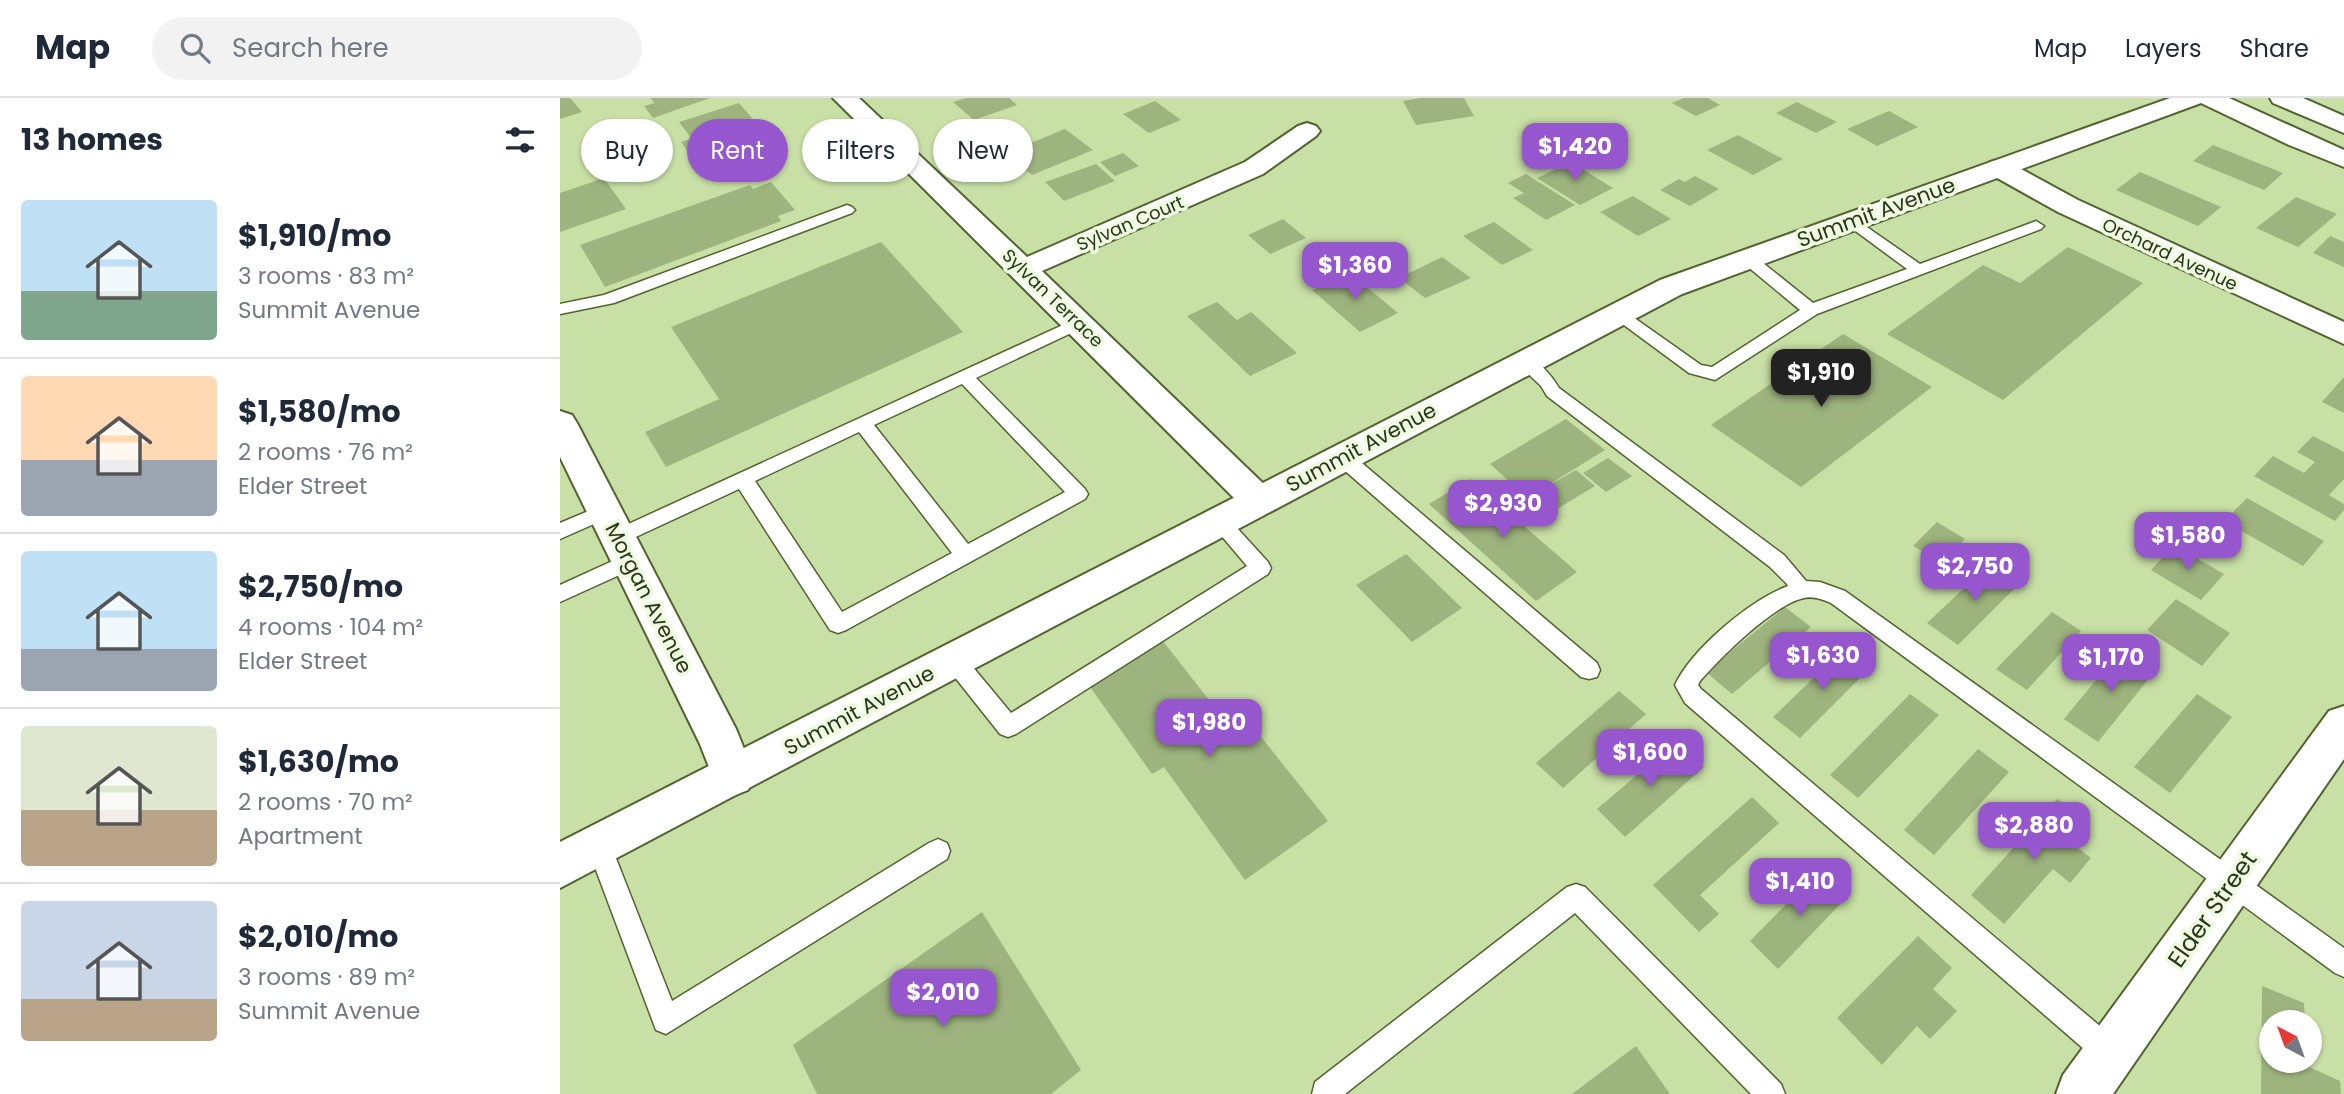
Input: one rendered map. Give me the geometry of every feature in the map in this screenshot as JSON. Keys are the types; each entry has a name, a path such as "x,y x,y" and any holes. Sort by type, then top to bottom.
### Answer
{"street":[{"name":"Sylvan Terrace","path":"845,98 1259,500"},
{"name":"Summit Avenue","path":"560,866 1671,287 2193,98"},
{"path":"2209,98 2298,141 2344,159"},
{"path":"2282,98 2344,125"},
{"name":"Sylvan Court","path":"1023,270 1243,173 1289,146 1307,131"},
{"name":"Orchard Avenue","path":"1999,169 2068,206 2344,334"},
{"name":"Morgan Avenue","path":"561,428 721,742 733,776"},
{"name":"Elder Street","path":"2082,1094 2344,724"}],"lane":[{"path":"560,309 608,299 846,210"},
{"path":"1851,221 1919,270"},
{"path":"1617,314 1695,369 1715,374 1811,310 2036,226"},
{"path":"1747,258 1811,310"},
{"path":"560,594 618,536 1079,323"},
{"path":"1525,362 1547,382 1553,392 1777,561 1795,579 1800,590"},
{"path":"743,479 838,624 1078,494 964,376"},
{"path":"862,423 965,555"},
{"path":"1342,457 1589,670"},
{"path":"954,660 1008,727 1261,568 1219,522"},
{"path":"560,531 618,536"},
{"path":"2110,1053 1693,696 1686,685 1690,673 1707,656 1780,598 1800,590 1821,589 1838,597 1992,706 2344,964"},
{"path":"599,846 666,1020 937,851"},
{"path":"1325,1092 1576,895 1771,1094"}],"building":[{"path":"560,98 570,98 582,112 560,119"},
{"path":"650,98 710,98 653,118 644,106 655,103"},
{"path":"966,98 1009,98 1017,105 973,119 953,102"},
{"path":"1420,98 1464,98 1474,116 1416,125 1403,101"},
{"path":"1684,98 1708,98 1720,105 1696,116 1672,103"},
{"path":"1155,101 1181,120 1149,133 1123,114"},
{"path":"1797,102 1837,122 1816,133 1776,113"},
{"path":"739,103 752,118 749,119 688,119"},
{"path":"1889,111 1918,127 1877,146 1847,129"},
{"path":"687,119 687,133 679,122"},
{"path":"1065,129 1093,150 1033,175 1033,142"},
{"path":"1738,135 1783,159 1753,175 1707,150"},
{"path":"2213,145 2283,173 2264,190 2193,161"},
{"path":"1123,153 1139,166 1115,176 1100,162"},
{"path":"1571,162 1613,188 1580,205 1537,178"},
{"path":"1096,164 1115,181 1064,201 1045,182"},
{"path":"2140,172 2221,207 2198,226 2116,190"},
{"path":"1526,174 1575,205 1546,220 1513,198 1524,193 1508,183"},
{"path":"1695,176 1719,189 1690,206 1660,190 1679,179 1685,182"},
{"path":"592,182 607,182 626,209 560,232 560,193"},
{"path":"771,182 795,210 778,216 781,221 605,287 580,245 750,185 753,189"},
{"path":"1633,196 1671,219 1638,236 1600,212"},
{"path":"2296,197 2337,214 2298,247 2256,228"},
{"path":"1283,219 1306,238 1270,254 1248,235"},
{"path":"1494,222 1533,250 1502,265 1463,236"},
{"path":"2330,236 2344,242 2344,267 2313,253"},
{"path":"881,242 963,332 666,467 645,432 719,399 671,327"},
{"path":"2068,247 2143,283 2003,400 1887,334 1983,265 2020,283"},
{"path":"1442,257 1471,278 1425,298 1399,278"},
{"path":"1350,273 1398,313 1360,332 1312,290"},
{"path":"1217,302 1237,320 1251,312 1297,353 1250,376 1187,316"},
{"path":"1843,334 1932,387 1801,487 1711,425"},
{"path":"2344,377 2344,413 2322,402"},
{"path":"1566,419 1605,450 1542,489 1576,470 1595,486 1557,509 1538,491 1528,498 1490,464"},
{"path":"2313,436 2344,452 2344,479 2329,495 2344,504 2344,510 2335,521 2254,476 2273,456 2304,473 2315,462 2297,452"},
{"path":"1608,458 1632,476 1606,492 1583,473"},
{"path":"1470,479 1577,572 1536,601 1429,504"},
{"path":"2247,498 2324,541 2303,566 2224,521"},
{"path":"1937,522 1965,539 1942,563 1913,546"},
{"path":"2174,545 2224,574 2201,600 2151,570"},
{"path":"1406,554 1462,608 1412,642 1356,585"},
{"path":"1993,561 2023,580 1958,645 1927,623"},
{"path":"2176,599 2230,633 2202,666 2147,630"},
{"path":"1785,607 1811,627 1732,694 1706,672"},
{"path":"2052,612 2081,631 2027,690 1996,669"},
{"path":"1162,640 1228,724 1243,714 1328,821 1245,880 1164,767 1152,774 1088,684"},
{"path":"1847,646 1873,665 1800,738 1773,717"},
{"path":"2124,646 2158,667 2098,742 2064,719"},
{"path":"1619,691 1646,714 1563,788 1536,763"},
{"path":"1910,694 1939,715 1858,798 1830,775"},
{"path":"2197,694 2232,717 2170,793 2134,767"},
{"path":"1676,742 1704,767 1625,837 1597,809"},
{"path":"1978,749 2009,772 1934,855 1904,830"},
{"path":"1752,797 1779,823 1700,895 1719,914 1699,932 1653,885"},
{"path":"2057,799 2087,822 2070,842 2091,858 2070,883 2053,869 2004,924 1971,895"},
{"path":"1822,868 1851,893 1778,969 1750,941"},
{"path":"982,912 1081,1070 1051,1094 817,1094 793,1045"},
{"path":"1918,936 1952,968 1933,989 1957,1011 1930,1039 1917,1026 1882,1065 1837,1018"},
{"path":"2262,986 2304,1003 2304,1010 2262,1010"},
{"path":"1636,1046 1670,1094 1572,1094"},
{"path":"2261,1073 2322,1073 2340,1081 2341,1094 2261,1094"}]}
